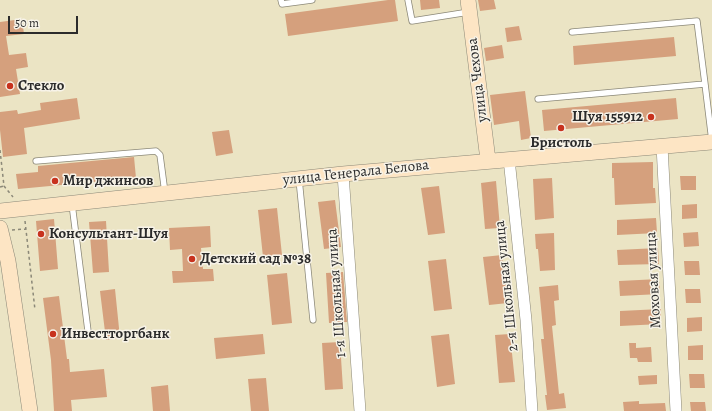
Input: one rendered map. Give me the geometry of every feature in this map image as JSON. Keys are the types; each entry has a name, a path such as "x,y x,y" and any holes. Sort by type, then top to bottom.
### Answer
{"street":[{"name":"улица Чехова","path":"469,6 488,160"},
{"name":"улица Генерала Белова","path":"0,211 24,210 300,178 509,158 712,142"},
{"name":"Моховая улица","path":"662,146 676,411"},
{"name":"2-я Школьная улица","path":"509,158 526,320 532,411"},
{"name":"1-я Школьная улица","path":"343,174 360,411"},
{"path":"0,228 8,261 30,411"}],"lane":[{"path":"281,0 282,4 312,0"},
{"path":"408,0 412,21 469,6"},
{"path":"572,32 697,21 712,142"},
{"path":"538,100 705,84"},
{"path":"36,161 156,150 160,155 165,194"},
{"path":"300,178 313,320"},
{"path":"72,204 88,331"}],"path":[{"path":"0,150 4,186 24,210 35,310"},
{"path":"0,187 4,186"}],"building":[{"path":"395,0 398,21 288,36 285,14"},
{"path":"420,0 439,0 440,8 421,10"},
{"path":"478,0 494,0 496,9 480,11"},
{"path":"22,19 24,34 6,36 9,55 26,53 28,67 16,69 20,94 0,97 0,22"},
{"path":"519,26 522,40 507,42 505,28"},
{"path":"674,37 676,56 574,65 573,46"},
{"path":"502,45 504,58 486,61 484,48"},
{"path":"525,91 531,138 521,140 519,121 494,125 490,95"},
{"path":"77,98 80,119 24,128 27,154 3,157 0,112 17,110 18,114 41,110 40,103"},
{"path":"676,98 678,119 544,131 542,110"},
{"path":"229,130 233,153 216,156 212,132"},
{"path":"134,157 136,178 18,189 16,174 38,172 38,166"},
{"path":"653,162 653,188 655,188 656,203 615,205 612,163"},
{"path":"680,176 696,176 696,190 681,190"},
{"path":"552,178 554,218 535,220 533,179"},
{"path":"496,181 500,228 485,229 481,183"},
{"path":"439,186 445,233 428,235 421,188"},
{"path":"335,200 341,247 324,249 318,202"},
{"path":"697,204 697,218 682,219 682,205"},
{"path":"277,208 282,255 263,257 258,210"},
{"path":"656,218 657,233 617,235 617,220"},
{"path":"54,219 58,269 40,271 36,221"},
{"path":"106,221 109,272 93,273 89,222"},
{"name":"Детский сад №38","path":"210,226 211,247 201,248 203,269 213,269 214,281 173,283 172,271 183,271 182,249 170,250 169,228"},
{"path":"698,232 699,246 684,247 683,233"},
{"path":"554,233 555,270 540,271 535,234"},
{"path":"658,248 659,264 618,265 617,250"},
{"path":"502,255 508,303 489,305 483,257"},
{"path":"446,259 452,309 434,311 428,261"},
{"path":"684,261 699,261 700,275 685,275"},
{"path":"343,272 347,322 329,323 326,273"},
{"path":"287,273 292,323 272,325 267,275"},
{"path":"659,279 660,294 620,296 619,281"},
{"path":"558,285 559,300 554,301 556,325 552,326 559,394 564,393 566,408 547,410 545,395 547,395 541,339 544,339 539,287"},
{"path":"115,289 120,338 106,340 100,291"},
{"path":"685,289 700,289 701,303 686,303"},
{"path":"59,296 70,372 104,369 107,397 71,400 72,411 54,411 51,360 43,298"},
{"path":"661,309 661,324 620,326 620,311"},
{"path":"702,317 702,331 687,332 687,318"},
{"path":"263,334 265,354 216,359 214,338"},
{"path":"449,334 455,384 437,387 431,336"},
{"path":"510,334 515,382 499,383 495,335"},
{"path":"340,342 343,389 325,390 322,343"},
{"path":"629,343 636,343 636,348 651,347 652,362 638,362 637,358 630,358"},
{"path":"703,345 703,360 688,360 688,346"},
{"path":"689,374 704,374 705,388 690,388"},
{"path":"657,375 657,384 639,385 638,376"},
{"path":"266,378 269,411 251,411 248,379"},
{"path":"168,385 170,411 153,411 151,387"},
{"path":"639,401 639,404 665,403 666,411 624,411 623,402"},
{"path":"690,402 705,402 706,411 691,411"}],"place":[{"name":"Стекло","path":"10,86"},
{"name":"Шуя 155912","path":"651,117"},
{"name":"Бристоль","path":"561,128"},
{"name":"Мир джинсов","path":"55,181"},
{"name":"Консультант-Шуя","path":"41,234"},
{"name":"Детский сад №38","path":"192,259"},
{"name":"Инвестторгбанк","path":"53,334"}]}
